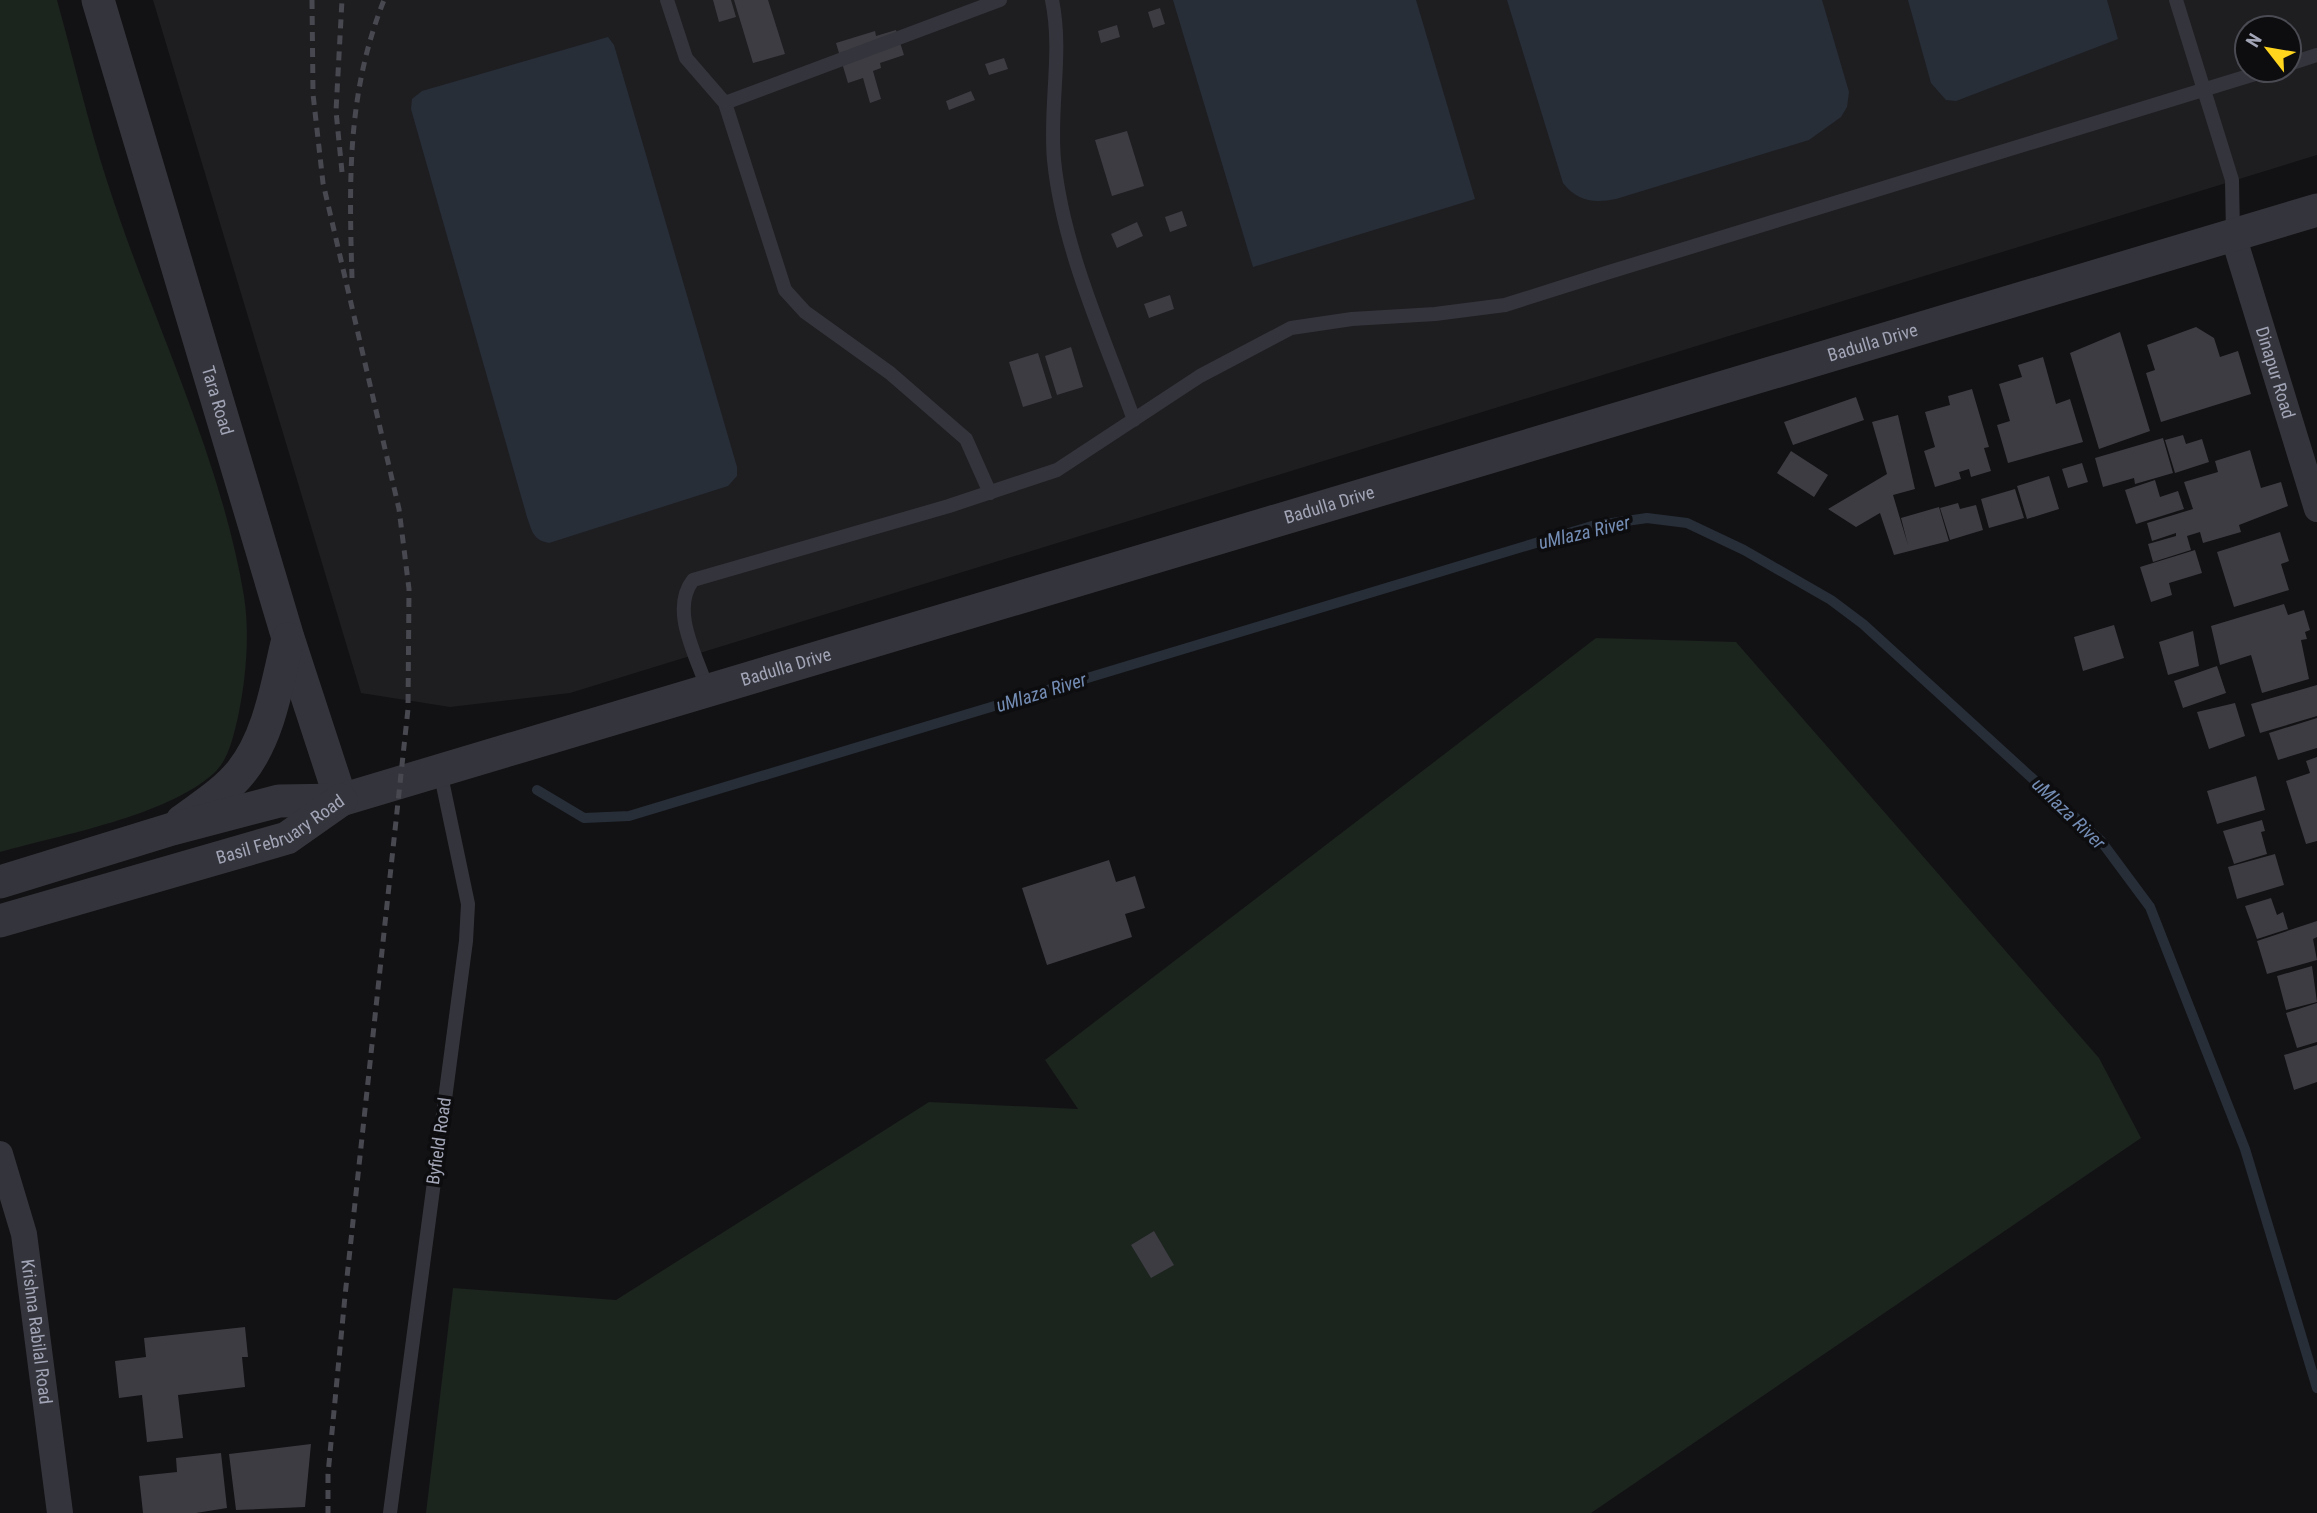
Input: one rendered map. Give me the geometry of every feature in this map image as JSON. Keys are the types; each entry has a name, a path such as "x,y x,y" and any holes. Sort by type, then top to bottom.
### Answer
{"street":[{"name":"Tara Road","path":"98,0 288,638 341,800"},
{"name":"Badulla Drive","path":"341,800 2317,210"},
{"name":"Dinapur Road","path":"2233,235 2317,509"},
{"path":"172,829 231,783 242,770 261,738 288,638"},
{"name":"Basil February Road","path":"0,882 172,829 279,801 341,800"},
{"name":"Basil February Road","path":"0,921 287,838 341,800"},
{"name":"Krishna Rabilal Road","path":"0,1154 24,1234 60,1513"}],"lane":[{"path":"667,0 686,58 725,103 785,290 805,312 890,373 966,439 990,493"},
{"path":"725,103 1000,0"},
{"path":"1052,0 1058,29 1054,160 1070,242 1134,420"},
{"path":"2176,0 2232,180 2233,235"},
{"path":"708,691 684,618 682,602 693,580 990,493 1057,470 1200,376 1291,328 1352,318 1435,314 1505,305 1542,296 1619,269 2233,80"},
{"name":"Byfield Road","path":"390,1513 466,941 466,894 440,771"}],"shaded area":[{"path":"0,0 57,0 108,184 219,491 244,596 247,641 238,717 227,755 213,774 193,789 141,813 0,852"},
{"path":"153,0 2317,0 2317,155 570,693 450,707 361,693"},
{"path":"1173,0 1416,0 1475,199 1253,267"},
{"path":"1507,0 1822,0 1849,92 1847,107 1841,117 1809,140 1616,199 1587,200 1563,183"},
{"path":"1908,0 2107,0 2118,39 1956,101 1946,100 1931,83"},
{"path":"608,37 614,45 737,467 737,476 728,486 549,543 536,537 527,517 411,109 412,99 422,91"},
{"path":"1596,638 1736,642 2099,1058 2141,1138 1591,1513 426,1513 453,1288 616,1300 929,1102 1078,1109 1045,1060"}],"building":[{"path":"713,0 731,0 736,17 719,22"},
{"path":"734,0 768,0 785,54 753,63"},
{"path":"1160,8 1165,24 1153,28 1148,12"},
{"path":"1117,25 1120,37 1101,43 1098,31"},
{"path":"896,30 904,55 880,63 881,68 873,71 881,99 870,103 863,78 848,83 836,43 875,31 876,36"},
{"path":"1004,58 1008,69 989,75 985,64"},
{"path":"971,91 975,100 949,110 946,101"},
{"path":"1127,131 1144,186 1112,196 1095,140"},
{"path":"1182,211 1187,226 1170,232 1165,217"},
{"path":"1137,222 1143,236 1117,248 1111,234"},
{"path":"1170,295 1174,309 1149,318 1144,304"},
{"path":"2196,327 2214,338 2220,357 2238,351 2251,394 2161,422 2146,373 2155,370 2147,345"},
{"path":"2120,332 2150,431 2099,449 2070,353"},
{"path":"1071,347 1083,387 1057,395 1045,356"},
{"path":"1038,353 1052,398 1023,407 1009,362"},
{"path":"2043,357 2056,404 2070,399 2083,442 2008,463 1997,425 2010,421 1999,384 2022,377 2018,365"},
{"path":"1972,389 1989,447 1984,448 1991,471 1971,477 1969,469 1959,472 1961,479 1935,487 1924,451 1935,447 1925,412 1950,405 1948,396"},
{"path":"1856,397 1864,420 1793,445 1784,422"},
{"path":"1898,415 1915,489 1893,495 1908,545 1901,518 1939,507 1949,541 1894,555 1880,513 1856,527 1828,509 1887,474 1872,422"},
{"path":"2183,435 2186,444 2202,439 2209,462 2175,473 2165,440"},
{"path":"2163,438 2173,473 2135,484 2134,478 2103,487 2095,458"},
{"path":"2250,450 2261,488 2281,482 2288,506 2239,525 2241,532 2203,543 2200,532 2187,536 2191,550 2153,562 2148,544 2176,536 2176,533 2152,541 2147,523 2193,509 2184,482 2218,472 2215,461"},
{"path":"1791,451 1828,475 1814,497 1777,473"},
{"path":"2082,463 2088,482 2068,488 2062,469"},
{"path":"2049,476 2059,509 2027,519 2017,486"},
{"path":"2155,480 2160,497 2178,491 2184,509 2136,524 2125,490"},
{"path":"2015,489 2024,518 1989,528 1981,499"},
{"path":"1958,503 1960,509 1976,505 1983,530 1950,540 1940,508"},
{"path":"2280,532 2289,561 2281,564 2289,590 2234,607 2217,552"},
{"path":"2195,550 2202,573 2169,583 2172,595 2151,602 2140,567"},
{"path":"2284,604 2288,615 2304,610 2310,630 2305,632 2307,639 2301,640 2309,679 2262,693 2251,655 2220,665 2211,626"},
{"path":"2114,625 2124,658 2083,671 2074,637"},
{"path":"2193,631 2199,666 2168,675 2159,642"},
{"path":"2217,666 2226,693 2183,708 2174,681"},
{"path":"2317,685 2317,716 2260,733 2251,704"},
{"path":"2235,703 2245,736 2209,749 2197,712"},
{"path":"2317,718 2317,748 2278,760 2269,733"},
{"path":"2317,757 2317,841 2306,844 2286,781 2310,773 2306,761"},
{"path":"2256,776 2265,810 2217,824 2207,791"},
{"path":"2262,820 2265,831 2261,832 2267,854 2234,864 2223,831"},
{"path":"2275,854 2284,885 2237,899 2228,867"},
{"path":"1109,860 1116,882 1135,876 1145,908 1125,914 1132,937 1047,965 1022,888"},
{"path":"2271,898 2277,915 2283,912 2288,929 2257,939 2245,906"},
{"path":"2317,921 2317,937 2313,939 2317,960 2267,974 2257,941"},
{"path":"2312,966 2317,1002 2286,1010 2277,976"},
{"path":"2317,1003 2317,1042 2297,1048 2286,1013"},
{"path":"2317,1045 2317,1082 2294,1090 2284,1055"},
{"path":"1154,1231 1174,1265 1151,1278 1131,1245"},
{"path":"245,1327 248,1357 242,1357 245,1387 178,1395 183,1438 147,1442 142,1395 119,1398 115,1361 146,1357 144,1338"},
{"path":"311,1444 305,1507 236,1510 229,1454"},
{"path":"221,1453 227,1508 196,1513 143,1513 139,1476 177,1472 176,1458"}],"waterway":[{"name":"uMlaza River","path":"537,790 584,818 629,816 1592,526 1647,518 1687,523 1744,550 1831,600 1863,624 2101,841 2150,907 2245,1149 2317,1388"}],"railway":[{"path":"312,0 313,94 323,183 399,509 409,589 408,709 345,1296 328,1474 328,1513"},
{"path":"342,0 336,111 342,172"},
{"path":"352,278 353,137 363,69 384,0"}]}
